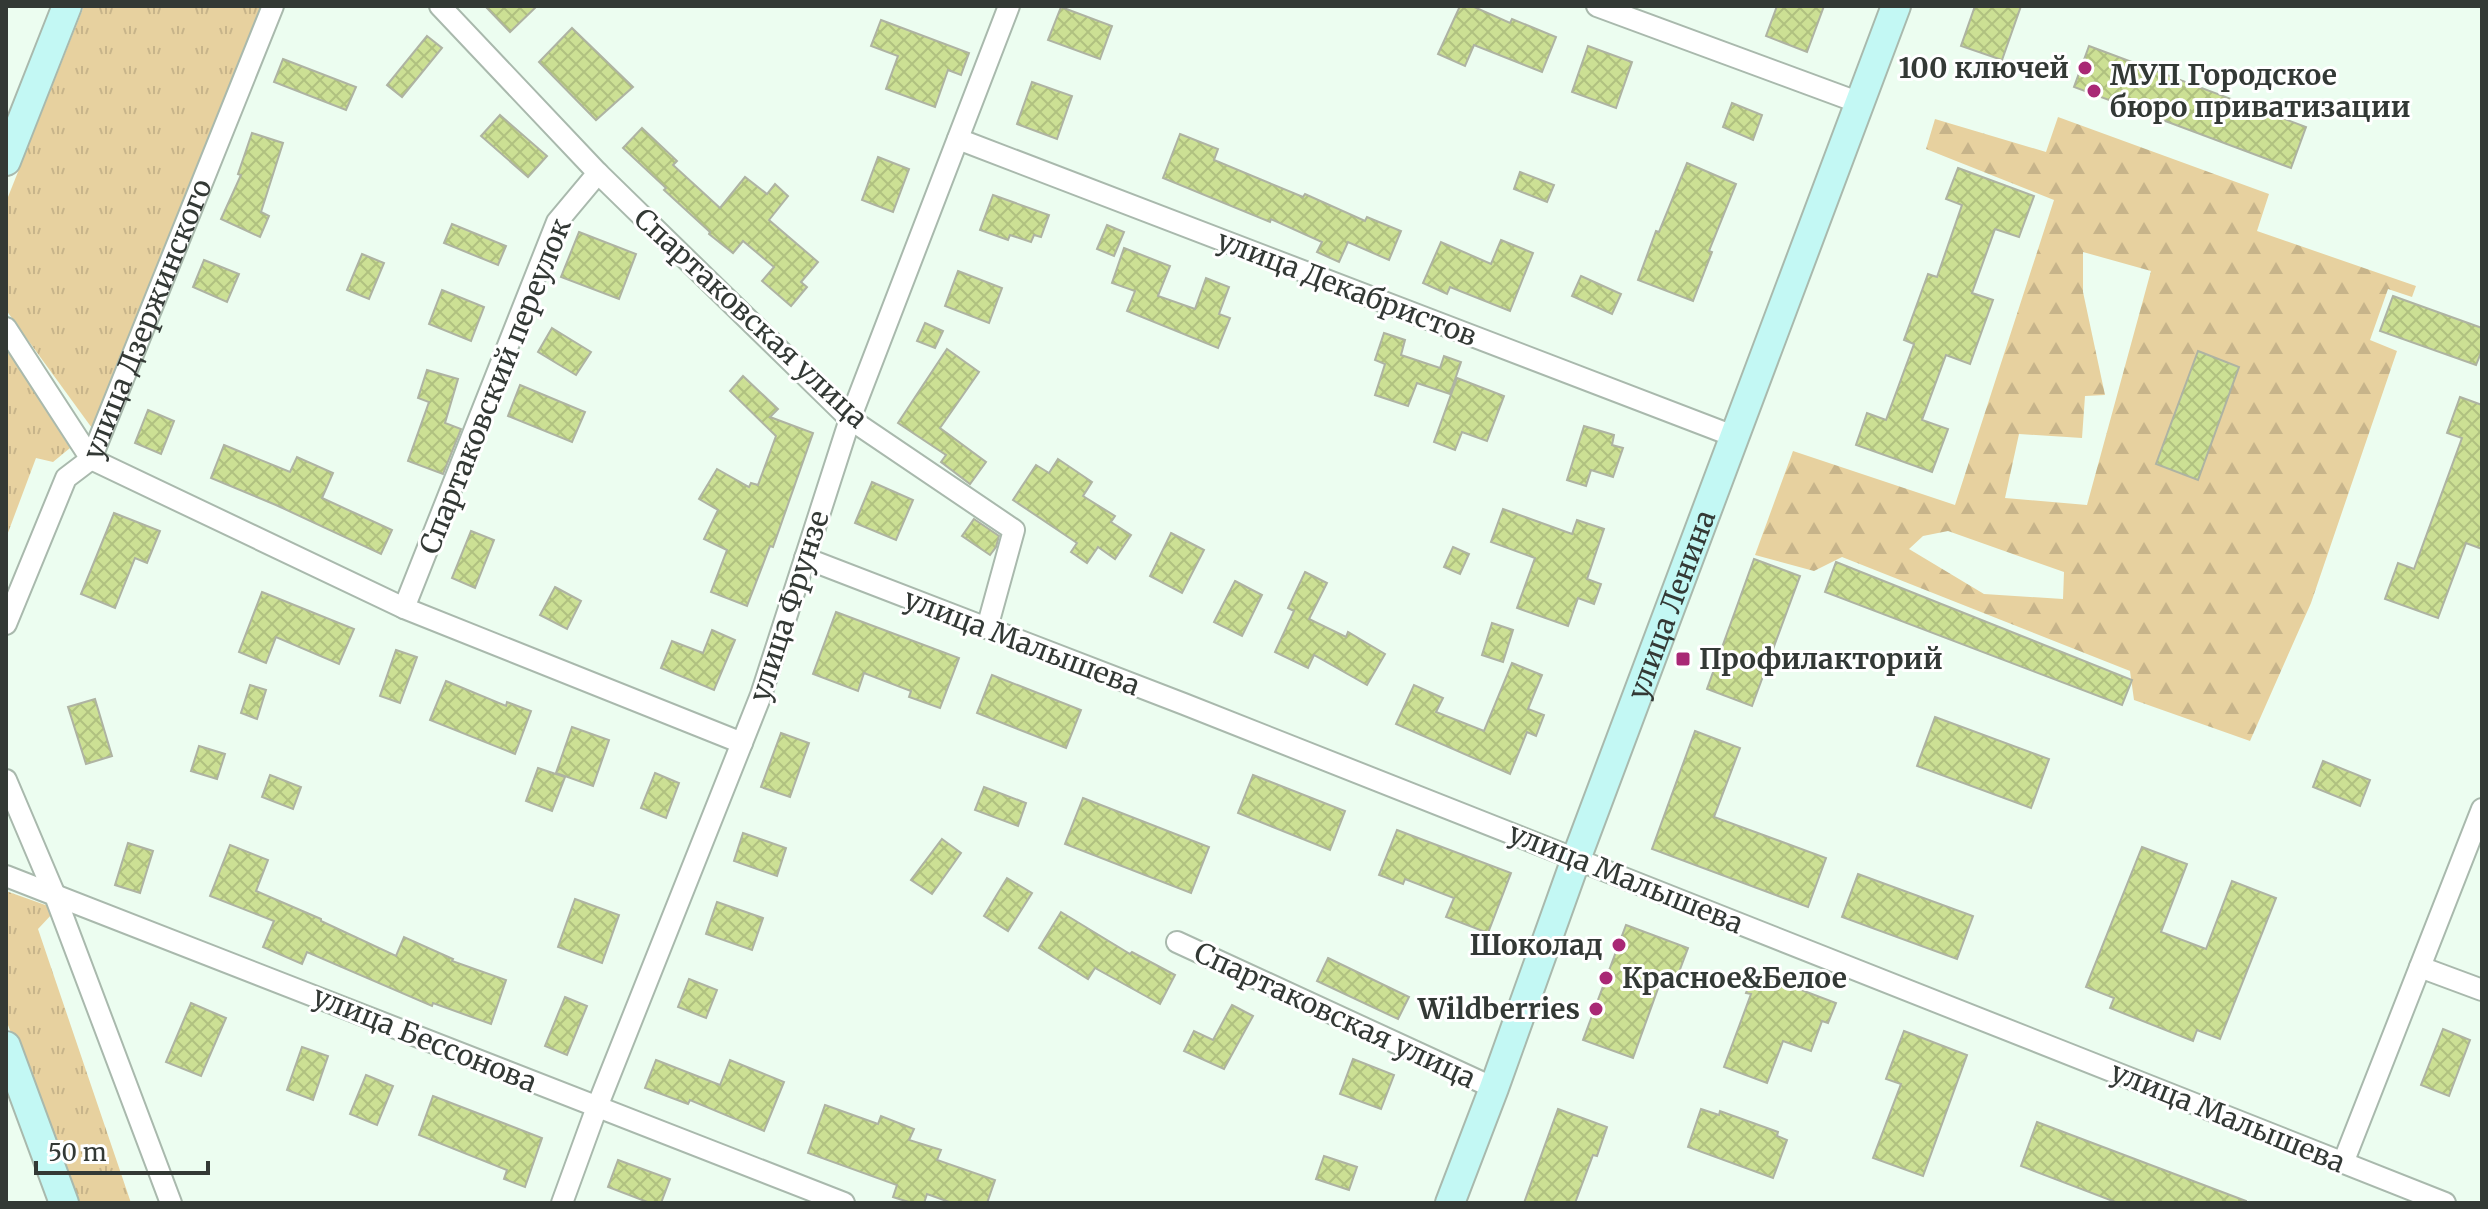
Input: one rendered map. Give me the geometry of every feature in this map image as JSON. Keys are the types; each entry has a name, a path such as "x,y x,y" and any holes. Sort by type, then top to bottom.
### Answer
{"main road":[{"path":"6,161 67,6"},
{"name":"улица Ленина","path":"1450,1203 1896,6"},
{"path":"6,1046 64,1203"}],"street":[{"name":"улица Дзержинского","path":"6,624 66,478 91,459 273,6"},
{"name":"Спартаковская улица","path":"440,6 598,173 850,419 1014,530 987,628"},
{"name":"улица Фрунзе","path":"562,1203 766,680 850,419 1009,6"},
{"path":"1597,6 1860,103"},
{"name":"улица Декабристов","path":"958,139 1736,437"},
{"name":"Спартаковский переулок","path":"404,608 557,222 598,173"},
{"path":"6,328 91,459 404,608 742,743"},
{"name":"улица Малышева","path":"805,558 2445,1203"},
{"path":"6,780 54,893 171,1203"},
{"path":"2343,1163 2482,809"},
{"name":"улица Бессонова","path":"6,876 844,1203"},
{"name":"Спартаковская улица","path":"1177,942 1494,1088"},
{"path":"2420,967 2482,990"}],"green space":[{"path":"84,6 263,6 97,435 6,310 6,202"},
{"path":"2058,117 2269,194 2257,231 2416,286 2412,297 2388,289 2370,340 2397,351 2311,603 2250,741 2134,700 2130,671 1842,557 1814,571 1755,555 1793,451 1955,505 2054,200 1926,149 1935,119 2046,152","holes":["2083,252 2151,271 2087,505 2005,498 2019,434 2082,438 2085,396 2105,395 2083,292","1948,531 2064,572 2063,599 1984,594 1909,549 1923,536"]},
{"path":"6,348 70,448 53,462 36,458 6,538"},
{"path":"6,891 51,907 53,913 38,929 131,1203 78,1203 6,1020"}],"building":[{"path":"485,6 537,6 510,32"},
{"path":"1460,6 1472,6 1510,23 1512,19 1556,37 1542,72 1474,45 1465,66 1438,54"},
{"path":"1777,6 1824,6 1807,52 1766,36"},
{"path":"1975,6 2021,6 2002,60 1961,46"},
{"path":"1061,7 1112,26 1100,59 1048,40"},
{"path":"881,20 969,53 961,75 948,70 935,107 886,89 898,56 871,46"},
{"path":"572,28 633,87 596,120 539,62"},
{"path":"427,36 442,48 402,97 387,85"},
{"path":"1588,46 1632,62 1616,108 1572,92"},
{"path":"2089,46 2306,127 2291,168 2074,87"},
{"path":"283,59 356,87 346,110 274,82"},
{"path":"1032,82 1072,96 1057,139 1017,124"},
{"path":"1732,103 1762,115 1753,140 1723,127"},
{"path":"500,115 547,156 528,177 481,136"},
{"path":"642,128 677,161 673,165 720,208 745,177 767,194 775,184 788,196 769,220 818,262 801,282 807,287 791,306 762,281 774,267 743,241 733,253 709,234 623,148"},
{"path":"252,133 283,143 261,212 269,216 260,237 221,219 241,175 238,174"},
{"path":"1180,134 1218,149 1214,160 1303,197 1305,194 1365,221 1367,217 1401,231 1389,260 1348,242 1339,262 1317,252 1322,242 1163,178"},
{"path":"878,157 909,169 893,212 862,200"},
{"path":"1687,163 1736,184 1693,301 1638,280"},
{"path":"1958,168 2034,196 2019,237 1995,229 1972,293 1993,300 1970,364 1946,355 1922,420 1948,429 1932,472 1856,445 1867,413 1886,420 1914,344 1904,340 1928,274 1937,277 1962,205 1946,199"},
{"path":"1520,172 1554,185 1547,202 1514,189"},
{"path":"993,195 1049,215 1041,237 1034,235 1031,242 1010,235 1008,240 980,230"},
{"path":"452,224 506,246 498,265 444,243"},
{"path":"1107,225 1124,232 1114,256 1097,249"},
{"path":"579,232 636,254 619,299 561,277"},
{"path":"1501,240 1533,253 1510,311 1450,287 1447,294 1423,283 1441,242 1491,264"},
{"path":"1124,248 1170,266 1158,296 1195,309 1206,278 1229,287 1219,314 1230,318 1218,348 1127,311 1135,291 1112,283"},
{"path":"362,254 384,263 369,299 347,290"},
{"path":"204,260 239,274 227,302 193,287"},
{"path":"958,271 1002,288 989,323 945,306"},
{"path":"1581,276 1621,294 1612,314 1572,296"},
{"path":"442,290 484,307 471,341 429,324"},
{"path":"2393,296 2482,328 2482,350 2476,365 2380,331"},
{"path":"925,323 943,331 935,348 917,341"},
{"path":"552,328 591,352 576,375 538,352"},
{"path":"1384,333 1405,340 1401,355 1440,368 1444,356 1461,362 1450,394 1417,383 1408,406 1375,395 1385,364 1375,360"},
{"path":"947,349 979,372 940,428 986,462 970,484 941,462 946,455 898,423"},
{"path":"2198,351 2239,367 2198,480 2156,464"},
{"path":"427,370 458,379 445,423 461,429 443,474 408,461 429,402 418,398"},
{"path":"743,376 778,409 770,417 813,433 773,547 770,546 747,606 711,592 727,550 704,539 718,510 699,499 717,469 749,487 751,483 758,485 776,436 730,391"},
{"path":"1457,378 1504,396 1487,441 1462,432 1455,450 1434,442"},
{"path":"520,385 585,412 572,442 508,416"},
{"path":"2460,397 2482,405 2482,549 2466,543 2438,618 2385,599 2398,563 2414,569 2462,438 2447,433"},
{"path":"148,410 174,421 161,454 135,443"},
{"path":"1584,426 1614,435 1612,445 1623,448 1613,477 1591,470 1586,486 1567,480"},
{"path":"224,445 290,472 297,457 333,473 322,498 392,530 381,554 211,478"},
{"path":"1058,459 1092,482 1083,496 1115,516 1111,522 1131,535 1115,559 1098,547 1087,563 1071,552 1077,543 1013,500 1036,465 1049,473"},
{"path":"872,482 913,500 896,540 855,523"},
{"path":"1503,509 1572,534 1577,520 1604,529 1587,579 1601,584 1594,604 1578,598 1568,626 1517,608 1535,558 1491,542"},
{"path":"114,513 160,531 147,563 135,558 115,608 81,594"},
{"path":"974,519 999,536 990,555 962,536"},
{"path":"471,531 494,540 475,588 452,578"},
{"path":"1171,533 1204,550 1182,593 1150,576"},
{"path":"1453,547 1469,554 1460,574 1444,567"},
{"path":"1754,559 1800,576 1752,706 1707,689"},
{"path":"1836,562 2132,680 2122,705 1825,592"},
{"path":"1305,572 1327,583 1309,619 1346,637 1348,632 1385,654 1367,685 1314,655 1308,668 1275,652 1294,611 1288,608"},
{"path":"1235,581 1262,595 1242,636 1214,622"},
{"path":"555,587 581,601 567,629 540,615"},
{"path":"262,592 354,629 339,664 276,637 266,663 239,652"},
{"path":"836,612 959,658 940,708 909,697 911,691 864,673 858,691 813,674"},
{"path":"1492,623 1513,630 1503,662 1482,655"},
{"path":"712,630 735,640 714,690 661,668 672,641 703,653"},
{"path":"396,650 417,657 400,703 380,696"},
{"path":"1512,663 1542,675 1528,709 1544,715 1536,736 1527,732 1510,774 1396,724 1414,685 1443,698 1436,712 1484,731"},
{"path":"992,675 1081,710 1066,748 977,713"},
{"path":"446,681 506,706 507,702 531,711 515,754 430,720"},
{"path":"250,685 266,690 257,719 241,713"},
{"path":"95,699 112,756 86,764 68,707"},
{"path":"1935,717 2049,759 2031,808 1917,766"},
{"path":"572,727 609,740 593,786 556,773"},
{"path":"1695,731 1740,748 1714,817 1826,858 1808,907 1652,849"},
{"path":"781,733 809,743 790,797 761,787"},
{"path":"199,746 225,754 217,779 191,771"},
{"path":"2323,761 2370,780 2360,806 2313,787"},
{"path":"538,768 565,777 552,811 526,801"},
{"path":"655,773 679,783 666,818 641,808"},
{"path":"270,775 301,787 293,809 262,797"},
{"path":"1253,775 1345,811 1330,850 1238,813"},
{"path":"984,787 1026,803 1018,826 975,810"},
{"path":"1083,798 1209,847 1191,893 1065,844"},
{"path":"1397,830 1511,873 1488,933 1446,917 1454,898 1405,879 1403,884 1379,875"},
{"path":"743,833 786,848 777,876 734,861"},
{"path":"942,839 961,853 932,894 911,880"},
{"path":"128,843 153,851 140,893 115,885"},
{"path":"230,845 268,860 256,891 396,956 404,937 452,961 506,980 491,1024 433,1003 432,1006 307,952 302,964 263,947 274,921 210,896"},
{"path":"2142,847 2187,864 2161,932 2206,949 2232,881 2276,898 2220,1039 2197,1030 2193,1041 2110,1008 2114,998 2086,987"},
{"path":"1858,874 1973,916 1957,959 1842,917"},
{"path":"1007,878 1032,893 1008,931 984,916"},
{"path":"575,899 619,915 602,963 558,947"},
{"path":"717,902 763,918 752,950 706,934"},
{"path":"1061,912 1130,954 1132,952 1175,975 1160,1004 1095,968 1088,979 1039,948"},
{"path":"1626,925 1688,948 1673,988 1660,983 1633,1058 1583,1040"},
{"path":"1328,958 1409,997 1398,1019 1317,981"},
{"path":"1754,972 1836,1003 1828,1023 1822,1021 1811,1051 1783,1041 1767,1083 1724,1067 1751,994 1746,993"},
{"path":"689,979 717,990 706,1018 678,1007"},
{"path":"565,997 587,1006 567,1055 545,1046"},
{"path":"191,1003 226,1018 201,1076 166,1062"},
{"path":"1232,1005 1253,1016 1224,1069 1184,1051 1194,1031 1213,1040"},
{"path":"2443,1029 2470,1040 2449,1096 2421,1085"},
{"path":"1904,1031 1967,1055 1923,1176 1873,1158 1901,1084 1886,1079"},
{"path":"302,1047 328,1056 313,1100 287,1090"},
{"path":"1353,1059 1394,1075 1381,1109 1340,1094"},
{"path":"656,1060 720,1085 730,1060 784,1082 764,1131 690,1100 688,1104 645,1088"},
{"path":"366,1075 393,1086 377,1125 350,1114"},
{"path":"433,1096 542,1138 525,1187 504,1179 507,1170 419,1135"},
{"path":"825,1105 878,1124 881,1116 914,1129 909,1140 941,1150 937,1160 995,1180 987,1203 952,1203 927,1194 924,1203 912,1203 893,1197 897,1185 808,1153"},
{"path":"1558,1109 1607,1127 1597,1156 1593,1155 1575,1203 1524,1203"},
{"path":"1701,1109 1719,1115 1720,1111 1778,1132 1777,1136 1787,1140 1773,1178 1688,1147"},
{"path":"2037,1122 2246,1203 2118,1203 2021,1166"},
{"path":"1324,1156 1357,1167 1349,1190 1316,1179"},
{"path":"618,1160 670,1179 661,1203 650,1203 608,1187"}],"place":[{"name":"100 ключей","path":"2085,68"},
{"name":"МУП Городское бюро приватизации","path":"2094,91"},
{"name":"Профилакторий","path":"1683,659"},
{"name":"Шоколад","path":"1619,945"},
{"name":"Красное&Белое","path":"1606,978"},
{"name":"Wildberries","path":"1596,1009"}]}
